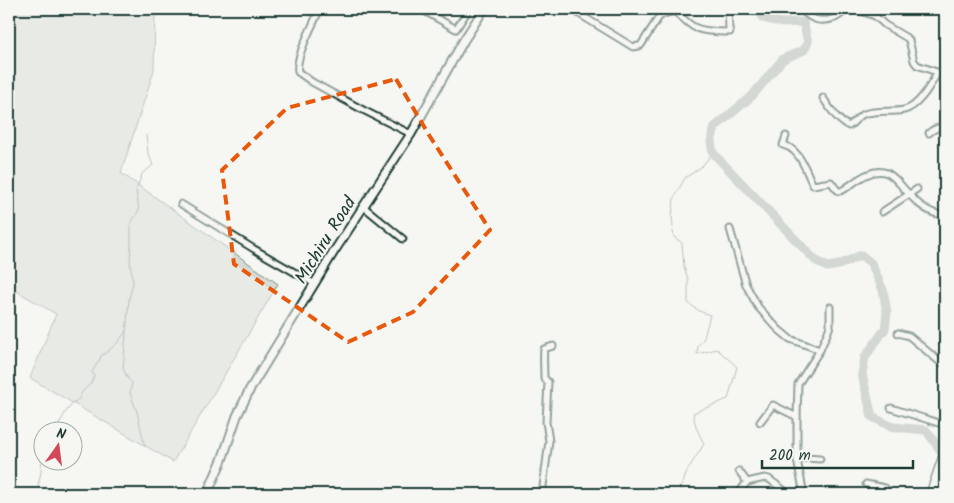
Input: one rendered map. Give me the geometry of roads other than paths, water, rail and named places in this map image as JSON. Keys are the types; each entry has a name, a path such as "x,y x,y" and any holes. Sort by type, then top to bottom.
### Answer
{"highway":[{"path":"931,494 945,453"}],"street":[{"path":"322,9 317,15 299,58 298,72 312,82 363,110 411,134"},
{"path":"421,9 456,29 469,9"},
{"name":"Michiru Road","path":"208,494 237,416 250,389 411,134 464,40 484,9"},
{"path":"571,9 636,47 641,45 659,17 676,10 695,27 730,32 728,9"},
{"path":"801,9 811,18 818,20 836,17 849,9"},
{"path":"855,9 874,12 885,25 909,40 915,64 945,75"},
{"path":"823,98 834,114 849,126 865,114 882,110 904,110 910,108 929,88 938,72"},
{"path":"929,133 945,126"},
{"path":"786,136 783,144 796,153 814,185 831,182 838,191 841,191 861,177 880,172 887,173 932,213 945,215"},
{"path":"882,212 910,195 916,189"},
{"path":"181,204 315,284"},
{"path":"364,207 403,239"},
{"path":"730,229 746,285 758,307 790,340 820,350"},
{"path":"804,494 797,460 798,384 820,350 827,334 830,326 830,306"},
{"path":"898,333 910,336 945,365"},
{"path":"542,494 549,441 546,422 548,382 544,378 544,349 553,346"},
{"path":"760,422 773,405 797,417"},
{"path":"891,408 945,424"},
{"path":"797,460 806,458 820,459"},
{"path":"739,471 747,482"},
{"path":"738,494 747,482 766,478 789,494"},
{"path":"866,484 885,488 889,494"}],"waterway":[{"path":"760,9 763,18 782,23 803,22 808,42 804,50 783,59 752,96 715,127 711,142 713,153 815,260 827,267 839,265 861,255 871,263 883,290 887,313 885,329 865,357 862,374 872,417 893,427 926,430 945,457"},
{"path":"137,188 142,174 153,165 148,153 146,135"},
{"path":"673,227 674,198 685,178 701,167 713,153"},
{"path":"136,191 139,210 131,223 130,261 133,283 129,299 123,368 132,383 130,393 137,412 145,447"},
{"path":"673,231 674,237 682,243 684,267 688,279 688,303 699,311 710,315 704,338 698,346 697,354 717,349 737,367 728,399 693,413 696,427 704,444 687,471 681,489 684,494"},
{"path":"61,420 72,404 79,399 82,392 91,383 94,376 92,372 101,356 109,351 126,331"},
{"path":"41,470 38,486 42,494"}]}
